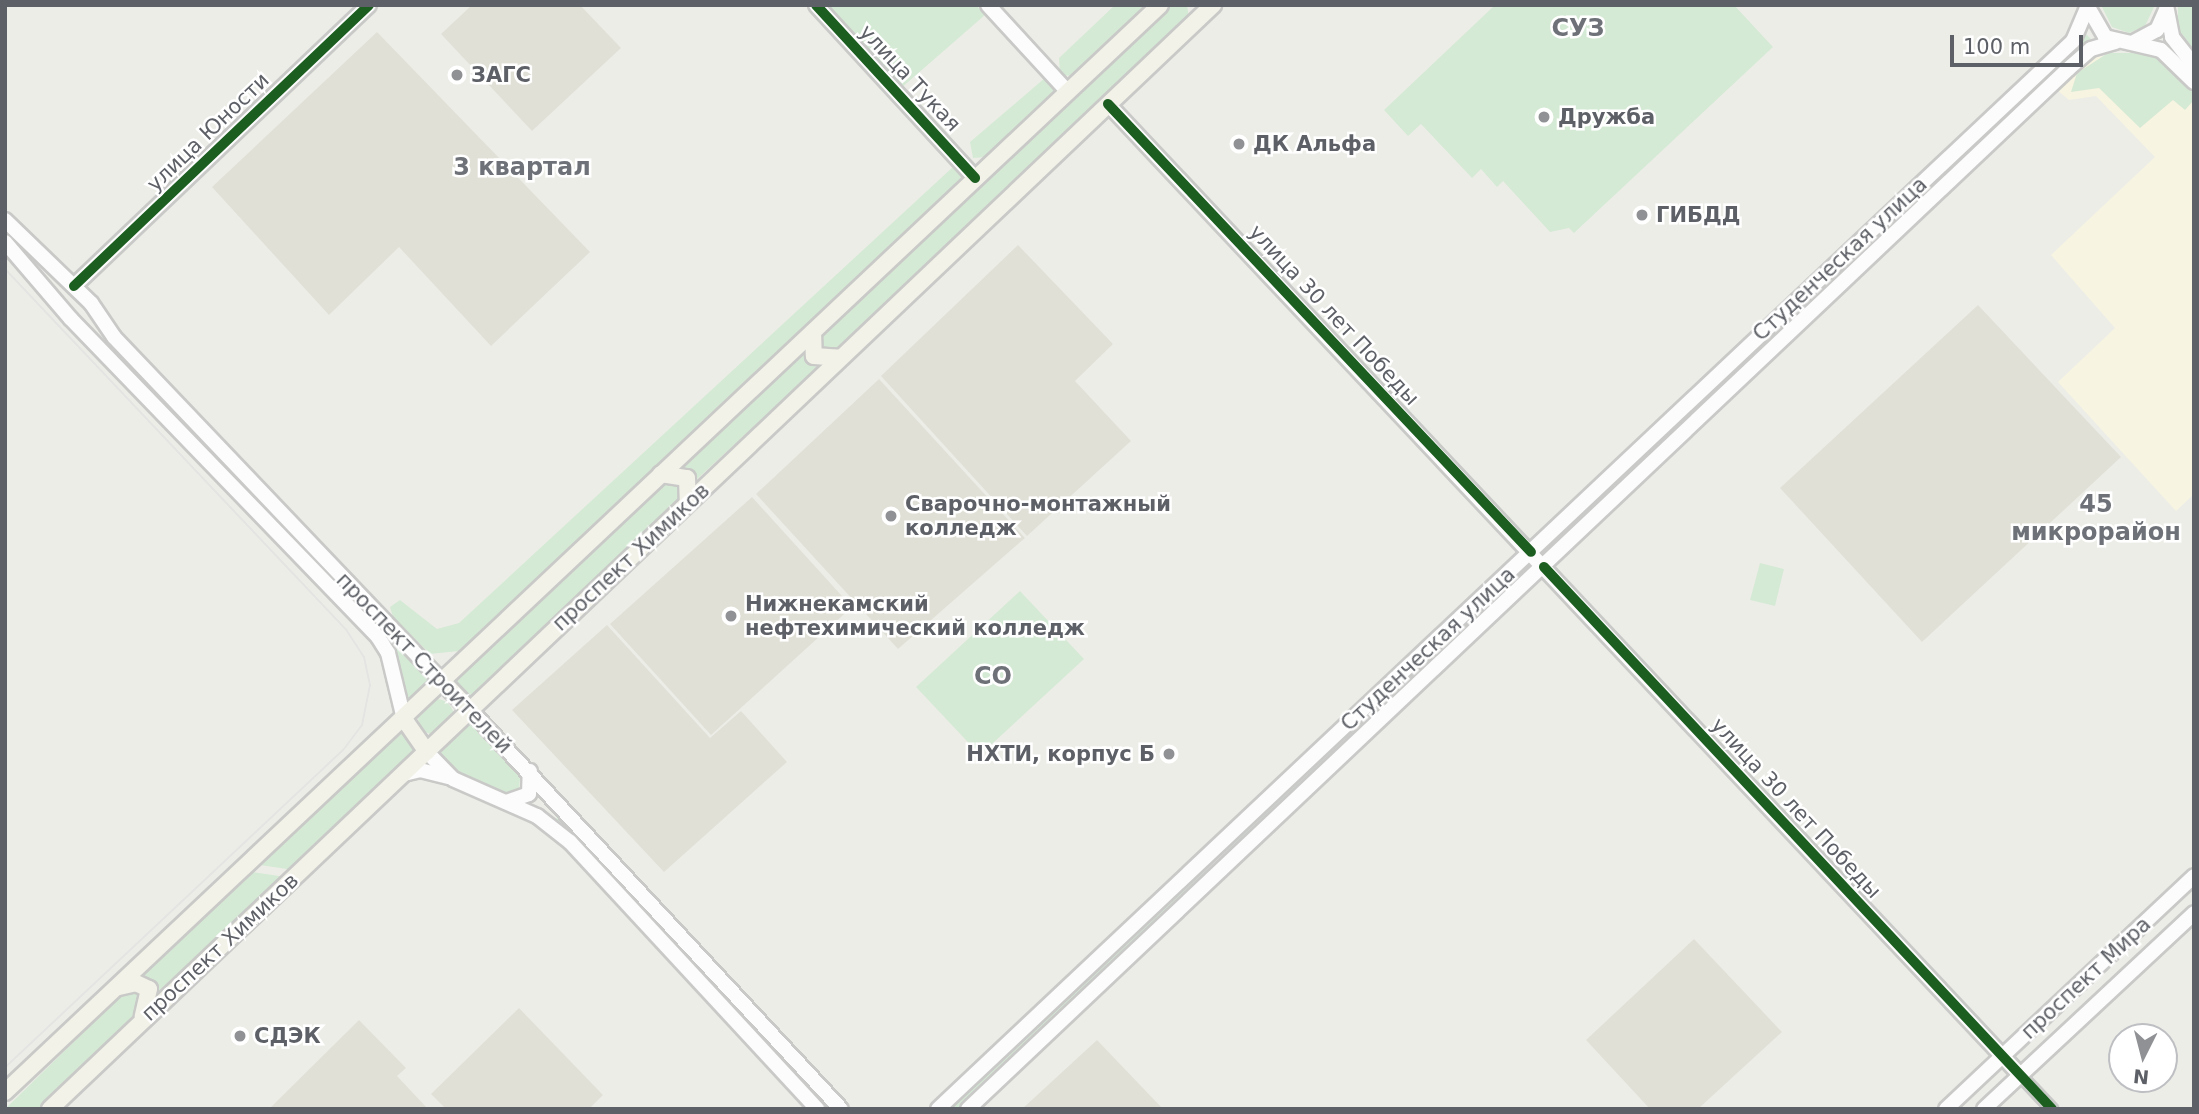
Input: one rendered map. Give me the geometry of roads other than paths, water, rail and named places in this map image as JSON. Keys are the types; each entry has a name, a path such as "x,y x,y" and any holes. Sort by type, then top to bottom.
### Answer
{"main road":[{"name":"улица Юности","path":"74,286 369,5"},
{"name":"улица Тукая","path":"816,5 975,177"},
{"path":"988,5 1067,91"},
{"name":"проспект Химиков","path":"5,1092 1160,5"},
{"path":"1194,23 1199,5"},
{"name":"проспект Химиков","path":"50,1109 1213,5"},
{"path":"2088,6 2096,29 2122,43 2161,50 2194,82"},
{"name":"Студенческая улица","path":"938,1109 1218,849 2073,41 2088,6"},
{"path":"2166,6 2172,37 2194,65"},
{"name":"Студенческая улица","path":"968,1109 2068,69 2091,49 2122,43 2157,30 2166,6"},
{"name":"улица 30 лет Победы","path":"1108,104 2020,1075"},
{"name":"проспект Строителей","path":"5,220 74,286 123,347 565,808 841,1109"},
{"name":"проспект Строителей","path":"5,242 71,319 377,636 404,719 427,752 453,779 550,824 817,1109"},
{"path":"33,276 34,261 48,259"},
{"path":"71,319 92,319 90,303"},
{"path":"815,330 809,343 814,356 828,362 841,357"},
{"path":"1751,344 1763,344 1763,356"},
{"path":"1628,460 1630,471 1642,471"},
{"path":"661,474 687,478 688,503"},
{"path":"497,801 529,794 529,770"},
{"path":"404,774 427,771 453,779"},
{"path":"550,824 549,813 565,808"},
{"path":"1218,849 1231,859"},
{"path":"1205,861 1217,872"},
{"name":"проспект Мира","path":"1947,1109 2194,876"},
{"name":"проспект Мира","path":"1984,1109 2194,913"},
{"path":"116,988 136,982 149,989 141,1022"}],"street":[{"path":"2020,1075 2052,1109"}],"tram line":[{"path":"5,269 347,631 364,657 370,685 362,725 343,750 5,1067"}],"place":[{"name":"ЗАГС","path":"457,75"},
{"name":"Дружба","path":"1544,117"},
{"name":"ДК Альфа","path":"1239,144"},
{"name":"ГИБДД","path":"1642,215"},
{"name":"Сварочно-монтажный колледж","path":"891,516"},
{"name":"Нижнекамский нефтехимический колледж","path":"731,616"},
{"name":"НХТИ, корпус Б","path":"1169,754"},
{"name":"СДЭК","path":"240,1036"}],"district":[{"name":"СУЗ","path":"1578,29"},
{"name":"3 квартал","path":"522,168"},
{"name":"45 микрорайон","path":"2096,519"},
{"name":"СО","path":"993,677"}]}
